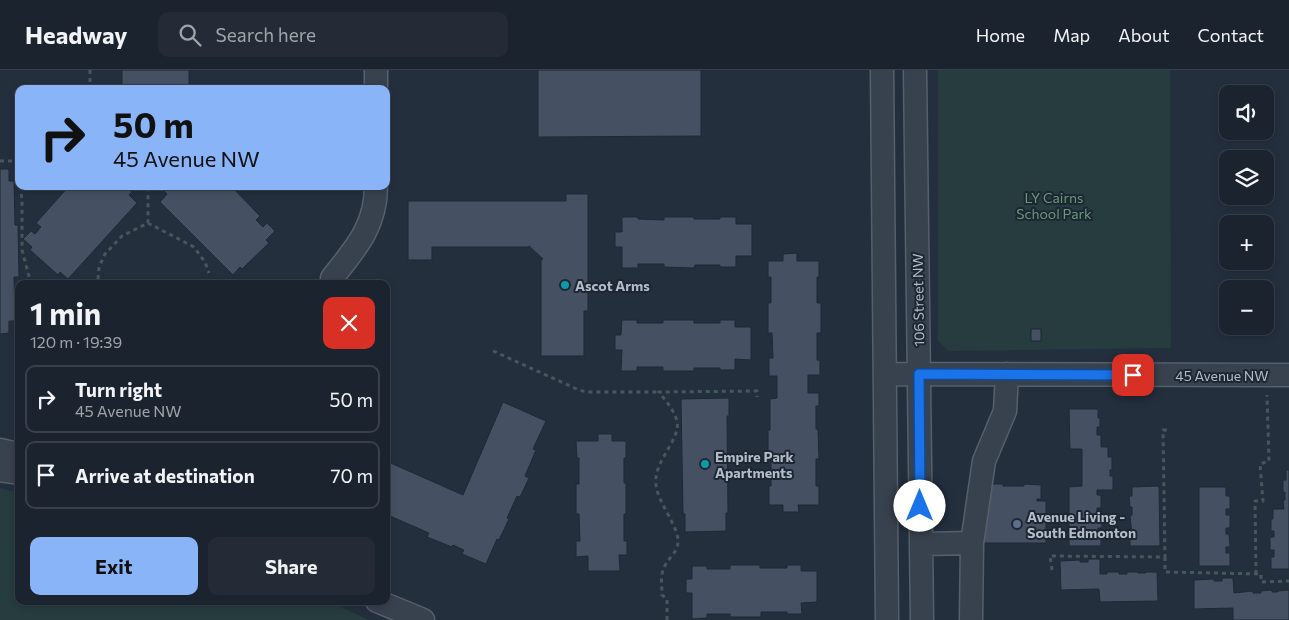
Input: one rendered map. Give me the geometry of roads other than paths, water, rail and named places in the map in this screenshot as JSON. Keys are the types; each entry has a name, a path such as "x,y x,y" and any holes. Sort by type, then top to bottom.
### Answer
{"street":[{"path":"376,70 376,85"},
{"path":"882,70 887,620"},
{"name":"106 Street NW","path":"915,70 922,620"},
{"path":"332,278 366,231 373,212 376,190"},
{"name":"45 Avenue NW","path":"886,374 1289,375"},
{"path":"972,620 972,544 984,461 1005,411 1007,374"},
{"path":"0,450 15,455"},
{"path":"0,470 15,472"},
{"path":"921,544 972,544"},
{"path":"387,605 423,620"}],"place":[{"name":"Ascot Arms","path":"565,285"},
{"name":"Empire Park Apartments","path":"705,464"},
{"name":"Avenue Living - South Edmonton","path":"1017,524"}],"park label":[{"name":"LY Cairns School Park","path":"1054,206"}]}
